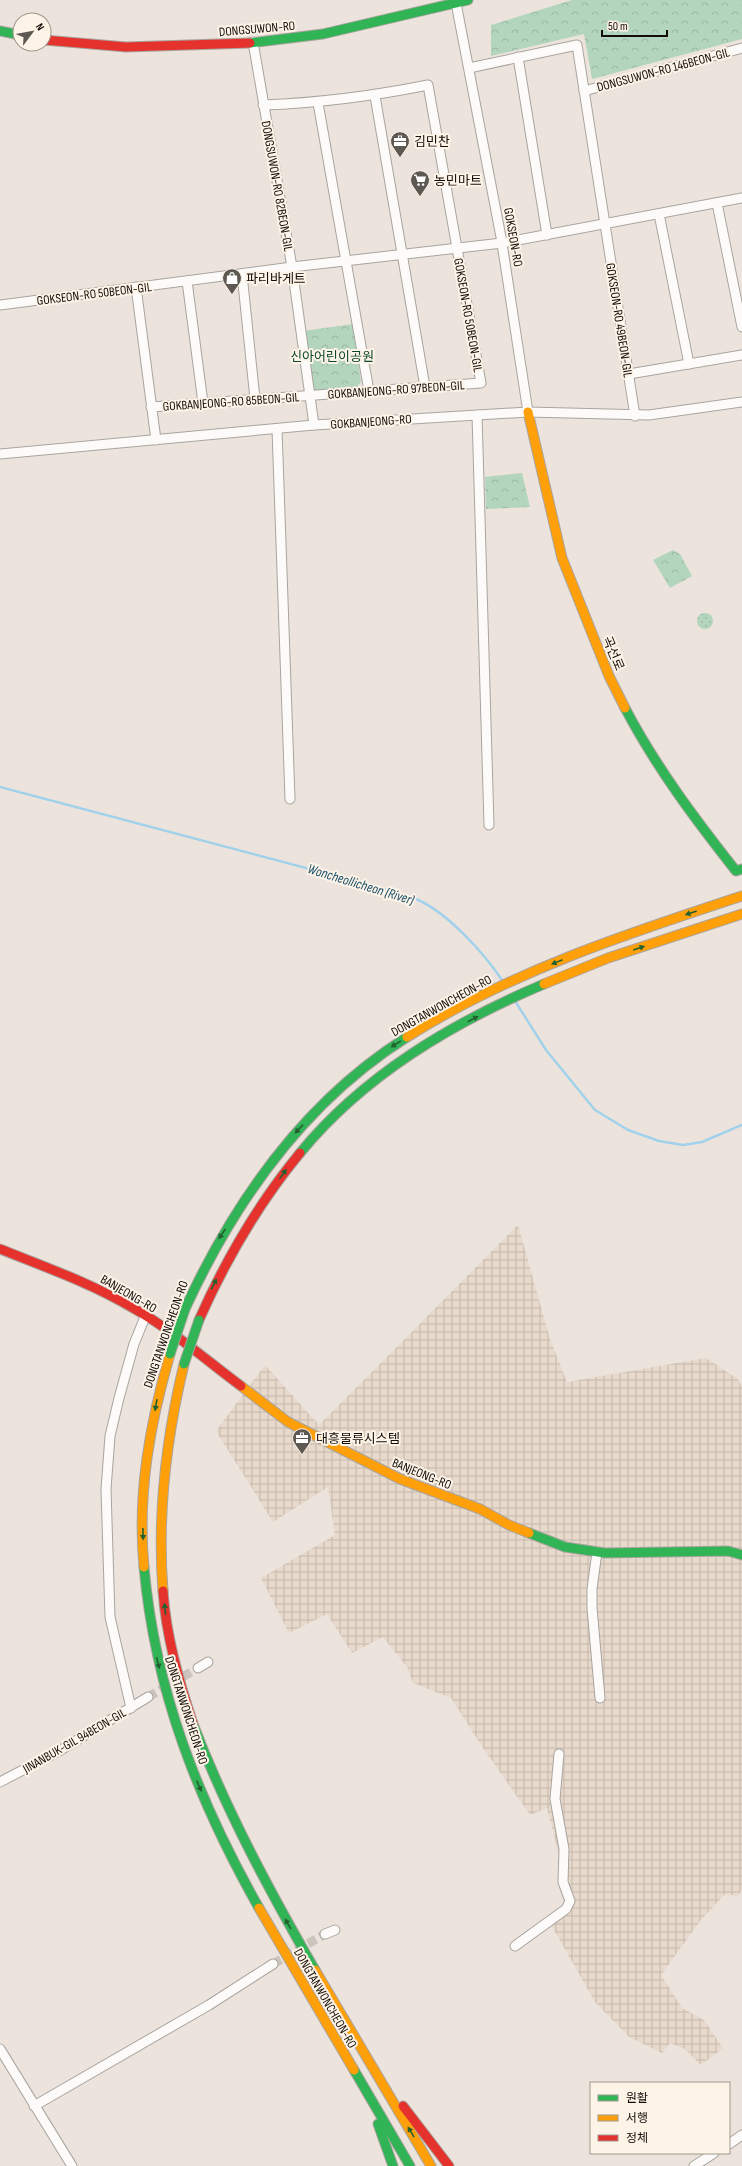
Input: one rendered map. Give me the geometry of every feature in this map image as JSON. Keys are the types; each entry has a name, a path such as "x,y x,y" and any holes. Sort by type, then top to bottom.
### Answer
{"main road":[{"name":"DONGSUWON-RO","path":"52,41 126,47 253,42 323,34 456,1 468,0"},
{"path":"0,31 12,33"},
{"name":"곡선로","path":"528,412 562,558 609,676 646,747 687,809 739,870"},
{"name":"DONGTANWONCHEON-RO","path":"410,2166 239,1872 194,1776 167,1700 156,1657 149,1617 143,1534 145,1470 158,1395 185,1309 200,1274 218,1239 272,1162 296,1132 354,1075 390,1048 429,1023 520,977 593,947 742,896"},
{"name":"DONGTANWONCHEON-RO","path":"431,2166 266,1885 214,1782 186,1705 168,1632 160,1541 162,1478 166,1444 174,1404 184,1364 199,1320 228,1254 255,1212 305,1145 363,1089 399,1062 438,1037 529,990 602,961 740,914"},
{"name":"BANJEONG-RO","path":"0,1249 84,1282 134,1308 145,1317 164,1328 288,1422 331,1446 400,1479 480,1509 523,1531 566,1548 597,1552 728,1551 742,1555"},
{"path":"373,2069 449,2166"},
{"path":"358,2078 393,2166"}],"street":[{"name":"GOKSEON-RO","path":"456,1 502,243 528,412"},
{"name":"DONGSUWON-RO 82BEON-GIL","path":"253,42 292,267"},
{"name":"GOKSEON-RO 49BEON-GIL","path":"518,57 577,45 636,416"},
{"name":"DONGSUWON-RO 146BEON-GIL","path":"584,91 742,48"},
{"path":"469,68 518,57 547,235"},
{"name":"DONGSUWON-RO 82BEON-GIL","path":"263,105 318,103 375,96 428,85"},
{"name":"GOKSEON-RO 50BEON-GIL","path":"428,85 481,383"},
{"path":"375,96 425,387"},
{"path":"318,103 369,391"},
{"path":"502,243 742,198"},
{"path":"717,203 742,327"},
{"path":"658,214 689,364"},
{"name":"GOKSEON-RO 50BEON-GIL","path":"0,305 292,267 502,243"},
{"name":"GOKBANJEONG-RO 97BEON-GIL","path":"292,267 314,425"},
{"path":"242,274 255,399"},
{"path":"188,281 203,403"},
{"name":"GOKBANJEONG-RO 85BEON-GIL","path":"136,288 156,440"},
{"path":"629,374 742,355"},
{"name":"GOKBANJEONG-RO 97BEON-GIL","path":"311,395 481,383"},
{"name":"GOKBANJEONG-RO 85BEON-GIL","path":"151,407 311,395"},
{"name":"GOKBANJEONG-RO","path":"0,454 314,425 528,412 636,416 742,402"},
{"path":"477,415 489,825"},
{"path":"277,429 290,799"},
{"path":"131,1708 110,1617 106,1489 110,1436 134,1344 145,1317"},
{"path":"597,1552 592,1590 592,1608 600,1698"},
{"path":"198,1668 208,1662"},
{"name":"JINANBUK-GIL 94BEON-GIL","path":"0,1782 148,1697"},
{"path":"515,1946 566,1909 570,1901 563,1882 564,1850 555,1799 559,1754"},
{"path":"325,1934 335,1930"},
{"path":"34,2106 209,2005 273,1964"},
{"path":"0,2049 72,2166"},
{"path":"730,2143 742,2135"},
{"path":"694,2166 712,2154"}],"shaded area":[{"path":"518,1225 550,1339 567,1382 706,1358 738,1379 742,1387 742,1890 738,1896 725,1894 701,1920 661,1975 682,2008 704,2020 723,2048 701,2065 685,2049 670,2043 662,2053 629,2037 595,2002 550,1923 570,1897 547,1808 530,1815 481,1745 451,1698 413,1683 407,1667 383,1637 352,1653 327,1614 289,1633 261,1578 335,1535 328,1487 273,1522 216,1431 265,1365 319,1425"}],"green space":[{"path":"572,0 742,0 742,39 592,79 584,34 491,56 491,25"},
{"name":"신아어린이공원","path":"353,324 361,382 357,387 315,392 310,388 303,331"},
{"path":"522,473 530,507 486,509 485,477"},
{"path":"673,550 680,554 692,576 670,588 653,560"},
{"path":"705,613 712,618 713,621 708,628 705,629 698,624 697,621 702,614"}],"waterway":[{"name":"Woncheollicheon (River)","path":"0,787 378,887 416,899 440,913 464,934 485,957 502,980"},
{"name":"Woncheollicheon (River)","path":"515,1001 546,1050 595,1110 628,1130 659,1141 683,1145 702,1142 742,1125"}],"tunnel":[{"path":"148,1697 198,1668"},
{"path":"273,1964 325,1934"}],"traffic: fast":[{"path":"250,43 323,34 468,0"},
{"path":"0,31 12,33"},
{"path":"625,708 663,772 691,812 736,871 742,869"},
{"path":"300,1153 325,1125 352,1099 412,1054 443,1034 476,1016 544,984"},
{"path":"185,1309 226,1230 250,1192 276,1156 305,1123 336,1092 370,1063 407,1037"},
{"path":"170,1354 185,1309"},
{"path":"184,1364 199,1320"},
{"path":"529,1533 565,1547 605,1553 728,1551 742,1555"},
{"path":"144,1567 158,1657 169,1701 183,1744 217,1827 259,1908"},
{"path":"193,1724 234,1819 281,1910 315,1970"},
{"path":"354,2070 410,2166"},
{"path":"378,2124 393,2166"}],"traffic: slow":[{"path":"528,412 562,558 609,676 625,708"},
{"path":"407,1037 486,993 570,956 612,940 742,896"},
{"path":"544,984 608,958 742,914"},
{"path":"144,1567 142,1513 147,1459 151,1432 170,1354"},
{"path":"163,1591 161,1534 164,1477 172,1420 184,1364"},
{"path":"241,1386 288,1422 400,1479 480,1509 509,1525 529,1533"},
{"path":"259,1908 354,2070"},
{"path":"315,1970 431,2166"}],"traffic: jam":[{"path":"52,41 126,47 250,43"},
{"path":"199,1320 220,1275 244,1233 270,1192 300,1153"},
{"path":"0,1249 84,1283 133,1308 175,1335 241,1386"},
{"path":"163,1591 170,1642 193,1724"},
{"path":"403,2106 449,2166"}],"place":[{"name":"김민찬","path":"400,158"},
{"name":"농민마트","path":"420,197"},
{"name":"파리바게트","path":"232,295"},
{"name":"대흥물류시스템","path":"302,1455"}]}
